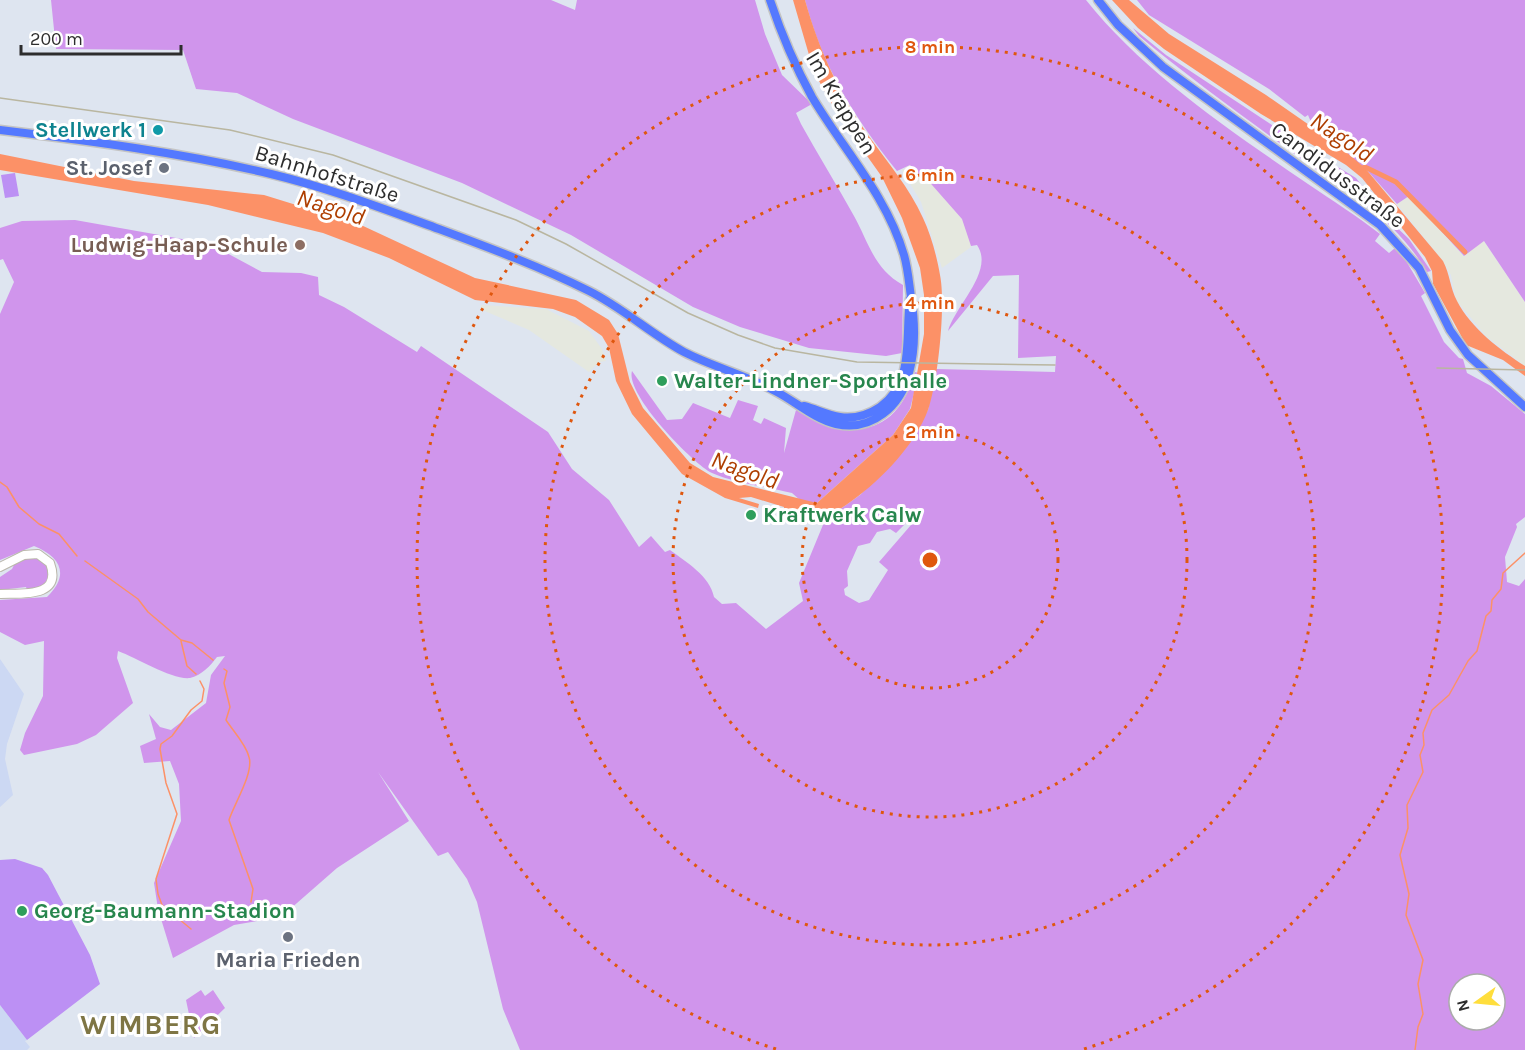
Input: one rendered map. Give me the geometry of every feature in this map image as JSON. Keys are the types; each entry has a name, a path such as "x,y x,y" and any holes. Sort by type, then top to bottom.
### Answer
{"main road":[{"name":"Im Krappen","path":"625,313 682,351 761,384 798,404 829,414 853,418 873,412 891,398 902,380 911,292 903,253 890,219 812,96 789,51 770,0"},
{"name":"Candidusstraße","path":"1098,0 1131,40 1163,67 1380,225 1419,268 1450,330 1468,355 1525,407"},
{"name":"Bahnhofstraße","path":"0,130 75,139 213,162 327,190 494,249 588,290 625,313"}],"street":[{"path":"0,567 24,555 38,554 50,564 52,577 50,583 40,592 0,594"}],"shaded area":[{"path":"51,0 551,0 575,10 577,0 755,0 765,34 782,75 812,104 796,113 801,124 848,204 873,255 893,279 903,285 902,353 886,356 809,348 740,327 693,307 571,235 462,183 293,119 237,93 196,89 183,50 56,49"},
{"path":"793,0 805,0 823,54 839,87 868,135 905,185 917,207 933,246 942,288 938,362 932,397 915,436 875,482 838,511 814,521 787,520 777,515 784,511 784,507 751,497 739,498 759,504 758,508 725,498 682,474 632,414 616,381 609,348 602,336 575,317 553,309 475,300 389,258 323,233 208,205 0,170 0,154 134,181 264,195 361,225 475,278 576,300 609,320 618,334 630,382 643,408 690,463 713,477 817,503 893,435 911,408 924,334 924,295 920,268 902,218 882,177 838,115 814,72"},
{"path":"805,0 1086,0 1134,52 1190,100 1380,234 1375,241 1389,253 1395,248 1405,259 1425,293 1421,296 1444,342 1459,358 1463,359 1467,373 1491,386 1525,414 1525,517 1516,524 1517,527 1505,557 1507,582 1519,586 1525,579 1525,1050 520,1050 503,1009 477,902 467,879 448,852 438,856 378,772 409,821 337,868 281,917 234,925 173,958 158,909 154,883 181,821 179,784 170,761 144,763 140,746 156,739 149,714 160,727 171,730 206,703 211,675 225,656 217,657 198,675 183,678 118,651 117,658 133,703 96,735 77,744 24,755 20,750 25,733 43,696 44,641 25,645 0,632 0,600 47,597 54,589 60,574 56,561 34,546 0,560 0,314 14,282 3,259 0,260 0,228 22,221 75,220 210,244 262,272 301,273 318,277 319,295 344,307 417,352 421,346 548,432 572,469 609,500 639,547 651,536 665,552 670,550 703,576 712,589 714,597 722,604 736,603 766,629 803,601 799,583 825,520 860,495 905,449 928,410 936,369 1055,372 1056,356 1018,358 1019,275 993,276 948,331 978,277 981,255 977,245 971,246 962,219 925,177 923,178 910,165 897,171 881,151 842,91 821,48","holes":["908,521 911,525 879,562 888,570 869,600 859,603 845,595 844,589 848,586 847,571 858,546 870,543 877,532 890,529 896,533"]},
{"path":"1112,0 1129,0 1169,34 1266,95 1338,145 1365,168 1443,261 1455,296 1463,311 1496,346 1525,366 1525,376 1503,360 1466,345 1433,284 1432,271 1425,257 1362,178 1346,165 1261,114 1164,49 1138,28"},
{"path":"1137,0 1525,0 1525,302 1484,241 1464,256 1409,196 1397,204 1365,168 1313,127 1308,115 1305,117 1269,89 1149,15"},
{"path":"1133,28 1166,55 1293,139 1308,154 1328,161 1356,178 1388,219 1409,239 1431,271 1427,272 1402,238 1373,211 1201,85 1139,36"},
{"path":"910,165 923,178 925,176 962,219 968,233 971,247 942,268 921,202 902,170"},
{"path":"15,173 19,196 5,198 1,175"},
{"path":"1409,196 1464,256 1483,240 1525,302 1525,366 1487,337 1456,300 1451,275 1443,261 1397,204"},
{"path":"481,305 546,309 589,331 602,349 606,361 599,362 589,372 529,330 480,309"},
{"path":"632,371 667,420 682,419 693,403 730,418 738,400 758,406 753,420 761,424 764,418 786,428 784,453 796,410 834,426 852,429 868,427 883,421 896,410 907,394 915,372 919,373 910,409 893,435 817,503 800,500 792,493 721,476 703,467 676,442 649,411 633,382"},
{"path":"31,557 42,560 49,570 45,583 40,587 27,590 26,587 0,590 0,577 12,569 15,563"},
{"path":"0,659 24,694 7,744 5,759 13,795 0,807"},
{"path":"15,859 42,868 48,875 90,955 100,984 27,1040 0,1005 0,860"},
{"path":"201,990 205,996 213,990 225,1008 194,1038 186,1000"},
{"path":"0,1005 27,1040 25,1041 30,1047 27,1050 0,1050"}],"waterway":[{"name":"Nagold","path":"1359,169 1365,167 1396,182 1465,252"},
{"path":"0,482 7,487 19,507 39,524 59,534 77,556"},
{"path":"1415,1050 1418,1027 1423,1014 1418,984 1423,960 1406,915 1409,894 1400,855 1408,828 1407,805 1423,772 1420,755 1424,745 1423,733 1432,710 1449,695 1468,661 1477,651 1486,616 1491,611 1492,600 1501,589 1503,573 1525,553"},
{"path":"85,561 138,599 148,612 181,640 192,643 213,660"},
{"path":"181,641 187,666 196,674"},
{"path":"224,669 227,671 224,683 230,707 226,720 245,747 250,764 246,780 229,820 253,889 251,902"},
{"path":"191,929 162,905 158,894 156,879 177,814 166,783 160,749 161,744 172,736 191,710 202,701 204,689 200,681"}],"railway":[{"path":"0,98 230,130 333,155 516,220 566,244 688,313 775,348 857,362 1055,365"},
{"path":"1437,368 1525,370"}],"place":[{"name":"Stellwerk 1","path":"158,130"},
{"name":"St. Josef","path":"164,168"},
{"name":"Ludwig-Haap-Schule","path":"300,245"},
{"name":"Walter-Lindner-Sporthalle","path":"662,381"},
{"name":"Kraftwerk Calw","path":"751,515"},
{"name":"Georg-Baumann-Stadion","path":"22,911"},
{"name":"Maria Frieden","path":"288,937"}],"district":[{"name":"WIMBERG","path":"151,1024"}]}
